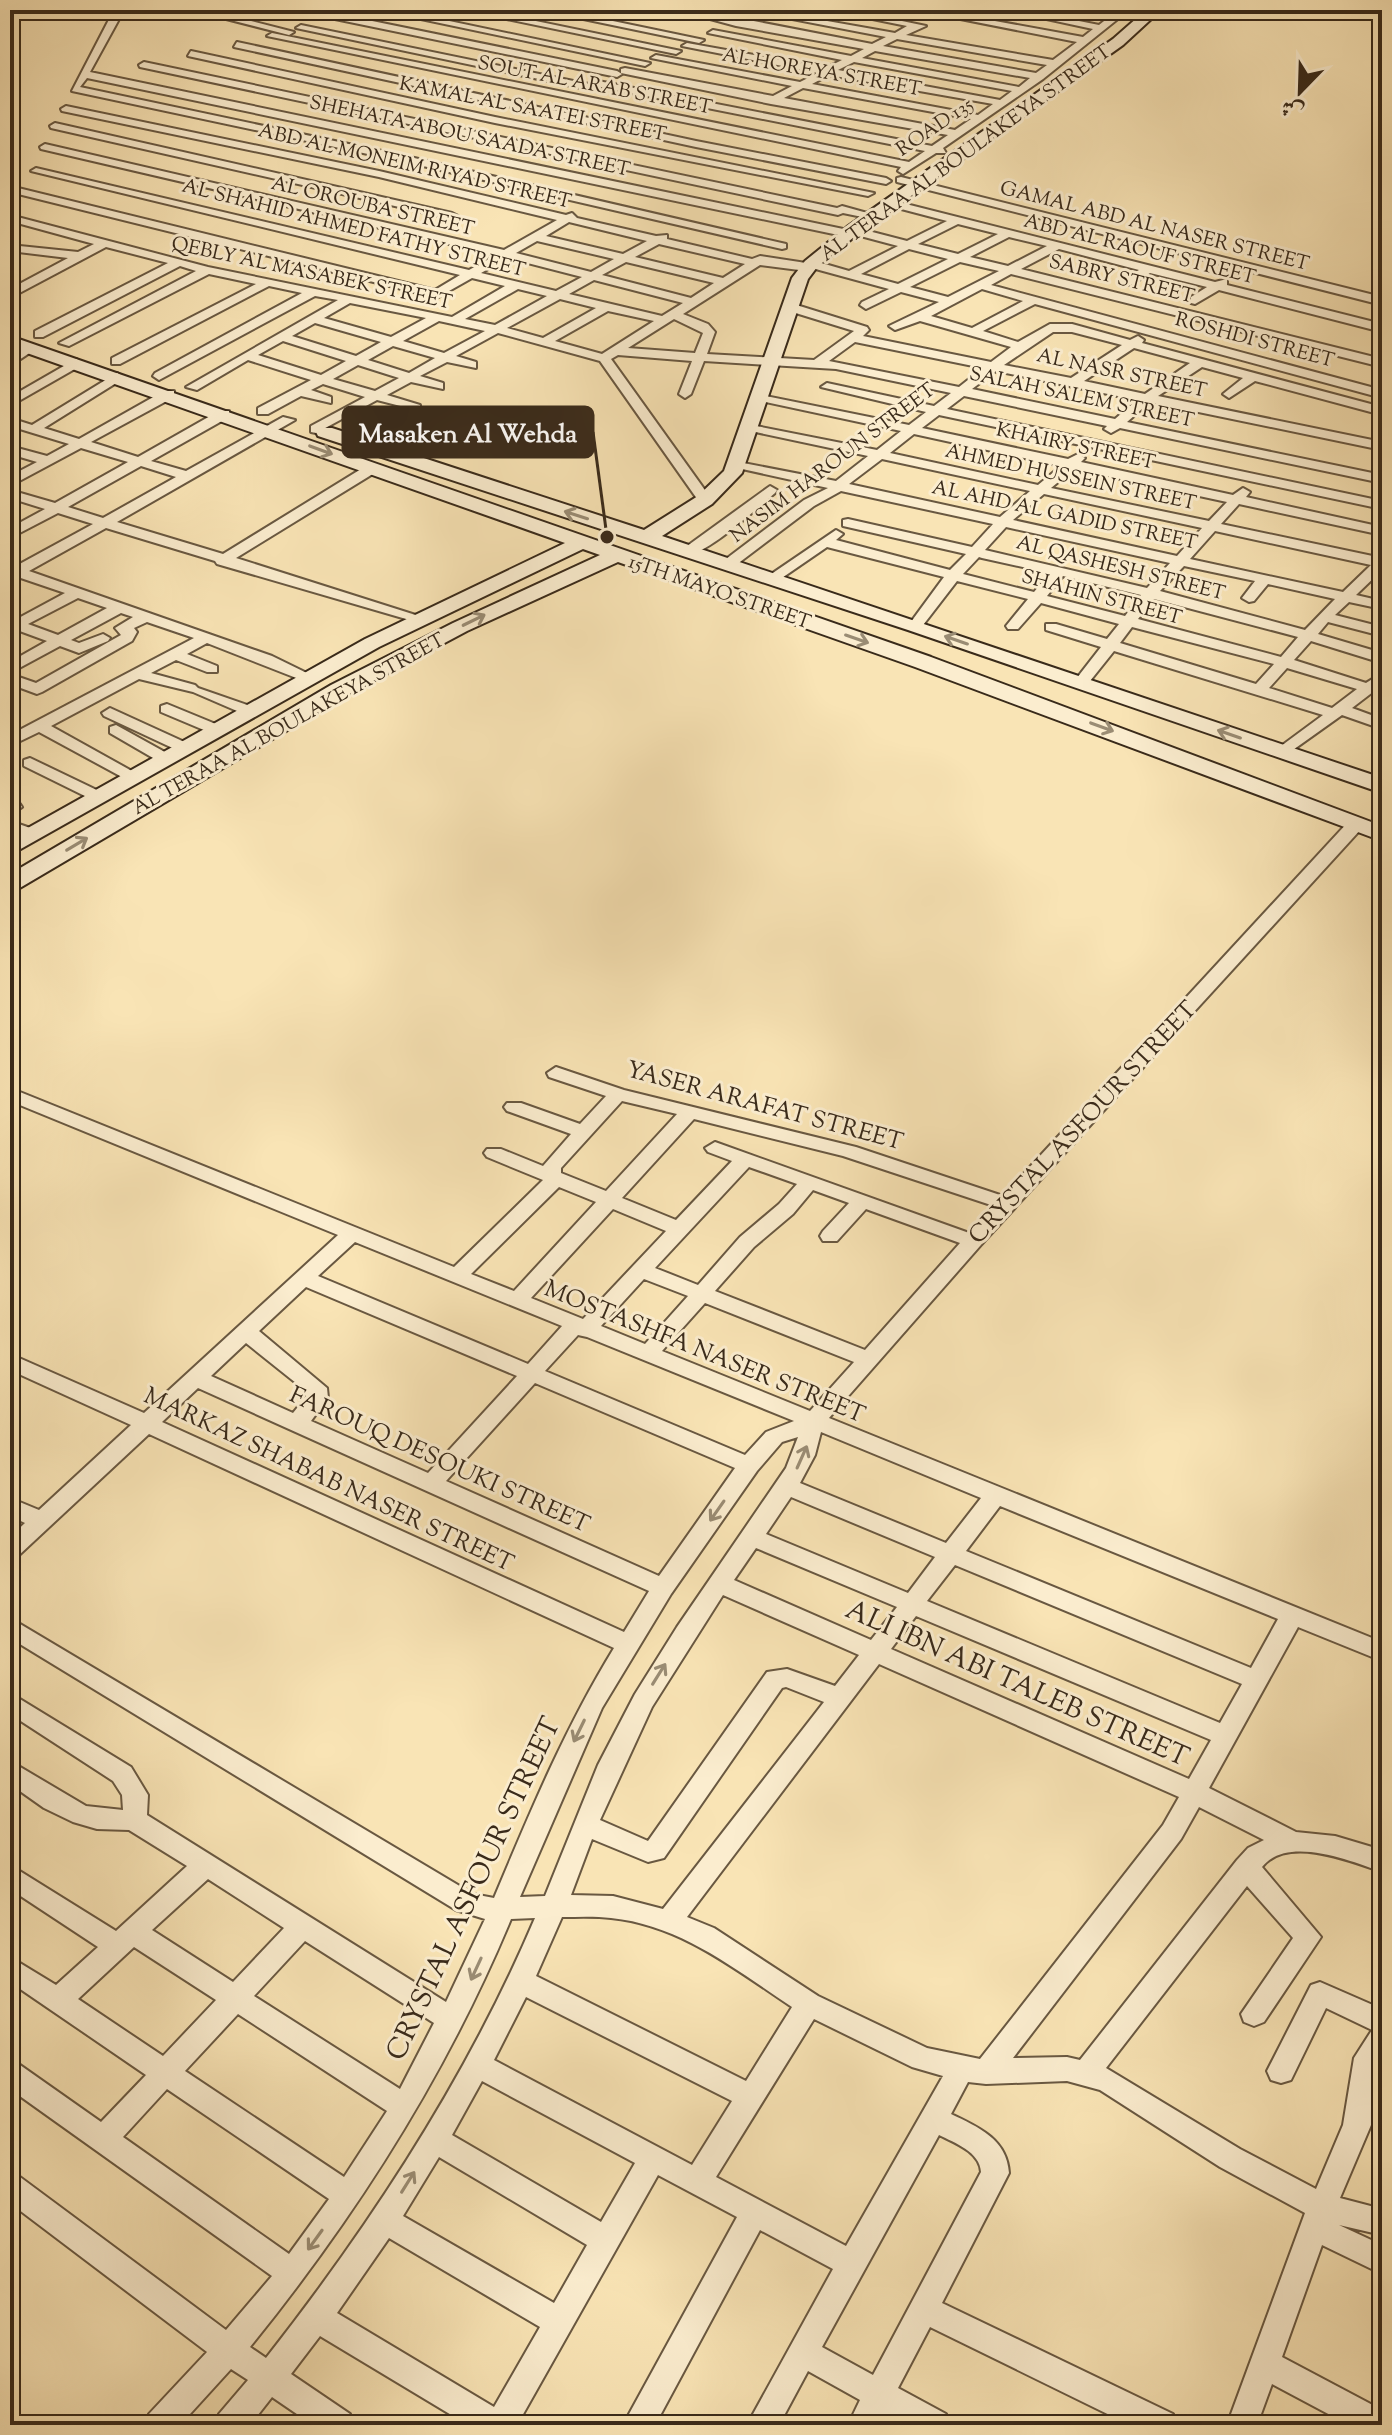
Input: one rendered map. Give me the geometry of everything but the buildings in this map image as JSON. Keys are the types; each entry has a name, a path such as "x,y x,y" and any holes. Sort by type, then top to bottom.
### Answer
{"main road":[{"name":"AL TERAA AL BOULAKEYA STREET","path":"646,538 705,500 726,483 738,464 800,278 809,266 872,216 1106,51 1154,10"},
{"name":"15TH MAYO STREET","path":"10,325 76,363 159,376 192,387 371,469 998,689 1382,834"},
{"name":"15TH MAYO STREET","path":"10,341 65,343 169,394 224,414 266,421 288,420 915,626 1382,786"},
{"name":"AL TERAA AL BOULAKEYA STREET","path":"10,848 418,618 580,543"},
{"name":"AL TERAA AL BOULAKEYA STREET","path":"10,884 240,747 401,656 616,555"},
{"path":"898,653 922,645 925,637 915,626"},
{"path":"372,643 401,656"},
{"path":"998,689 990,681 990,673 999,666 1022,662"}],"street":[{"path":"12,12 28,10"},
{"path":"11,221 55,126 76,89 90,75 119,10"},
{"path":"196,10 289,32"},
{"path":"237,45 357,10"},
{"name":"AL HOREYA STREET","path":"383,10 980,118"},
{"path":"468,10 676,51"},
{"path":"545,10 699,40"},
{"path":"682,10 1039,77"},
{"path":"270,225 495,120 676,51 712,31 762,10 1056,64"},
{"path":"833,10 930,28 956,13"},
{"path":"920,10 956,13 1087,41"},
{"path":"1009,10 1102,28"},
{"path":"538,24 567,12"},
{"name":"ROAD 135","path":"610,354 935,150 1070,54 1117,12"},
{"path":"338,17 958,134"},
{"path":"624,186 749,113 917,25"},
{"path":"301,28 960,155"},
{"path":"428,53 482,30"},
{"path":"712,31 1021,90"},
{"name":"SOUT AL ARAB STREET","path":"272,36 911,166"},
{"name":"KAMAL AL SAATEI STREET","path":"237,45 185,56 868,193"},
{"name":"GAMAL ABD AL NASER STREET","path":"237,45 715,148 922,182 1382,294"},
{"path":"687,46 1002,103"},
{"path":"1055,51 1070,54"},
{"path":"167,60 138,66 872,216"},
{"path":"90,75 120,70"},
{"path":"344,108 432,70"},
{"name":"SHEHATA ABOU SAADA STREET","path":"90,75 813,227 850,232"},
{"path":"76,89 515,183 782,246"},
{"path":"286,114 314,101"},
{"name":"ABD AL MONEIM RIYAD STREET","path":"66,109 379,174 756,262 809,266 851,274 948,301"},
{"path":"585,138 608,125"},
{"path":"55,126 452,216"},
{"path":"10,294 144,221 321,141"},
{"name":"AL OROUBA STREET","path":"45,147 506,254 692,302"},
{"path":"696,159 715,148"},
{"path":"740,168 758,156"},
{"path":"787,177 804,165"},
{"name":"AL SHAHID AHMED FATHY STREET","path":"36,171 606,307 668,317 709,330 700,357"},
{"path":"381,252 515,183"},
{"path":"10,189 436,294"},
{"path":"406,312 598,202"},
{"name":"ABD AL RAOUF STREET","path":"890,203 1378,324"},
{"path":"851,274 957,220"},
{"name":"QEBLY AL MASABEK STREET","path":"11,221 207,270 545,342 610,354 700,357"},
{"path":"316,429 687,223"},
{"path":"895,326 1097,226"},
{"name":"GAMAL ABD AL NASER STREET","path":"1097,226 1382,301"},
{"name":"SABRY STREET","path":"850,232 1181,311 1382,363"},
{"path":"866,305 1008,233"},
{"path":"536,237 723,282"},
{"path":"10,248 80,256"},
{"path":"10,362 35,341 79,313 177,263"},
{"path":"1195,300 1246,267"},
{"path":"1127,282 1148,269"},
{"path":"65,343 207,270"},
{"path":"34,429 117,369 266,283"},
{"path":"453,321 516,285"},
{"name":"ROSHDI STREET","path":"979,285 1382,394"},
{"path":"159,376 311,293"},
{"path":"192,387 347,300"},
{"path":"973,332 1033,300"},
{"path":"54,307 79,313"},
{"path":"545,342 606,307"},
{"name":"AL NASR STREET","path":"790,307 859,334 1147,398 1292,444 1382,446"},
{"path":"1073,383 1181,311"},
{"path":"918,316 1020,346"},
{"path":"14,570 187,476 266,421 300,391 436,318"},
{"path":"314,319 472,365"},
{"path":"1353,338 1378,324"},
{"name":"NASIM HAROUN STREET","path":"727,565 1020,346 1057,327 1131,344"},
{"path":"819,362 859,334"},
{"path":"282,337 438,386"},
{"path":"1131,344 1382,411"},
{"path":"610,354 705,500"},
{"path":"1298,389 1346,354"},
{"path":"247,356 415,408"},
{"path":"685,394 700,357"},
{"name":"SALAH SALEM STREET","path":"700,357 819,362 1118,423 1292,444 1382,479"},
{"path":"10,402 76,363"},
{"path":"915,626 953,576 1005,520 1147,398 1199,363"},
{"path":"1229,394 1252,377"},
{"path":"827,387 1382,505"},
{"path":"300,391 326,400"},
{"path":"10,482 169,394"},
{"name":"KHAIRY STREET","path":"761,397 1382,531"},
{"path":"10,534 224,414"},
{"path":"10,422 187,476"},
{"name":"AHMED HUSSEIN STREET","path":"751,427 1382,563"},
{"path":"1081,683 1179,559 1292,444"},
{"path":"10,450 49,461"},
{"name":"AL AHD AL GADID STREET","path":"738,464 1005,520 1382,605"},
{"path":"222,561 371,469"},
{"path":"688,552 733,521 770,490"},
{"path":"10,494 222,561 418,618"},
{"name":"AL QASHESH STREET","path":"826,542 853,517 976,552 1219,611 1382,658"},
{"path":"771,579 826,542"},
{"name":"SHAHIN STREET","path":"826,542 1283,662 1364,690 1382,700"},
{"path":"854,569 871,554"},
{"path":"1259,690 1325,617 1382,563"},
{"path":"14,570 309,678"},
{"path":"1013,626 1059,572"},
{"path":"10,589 34,577"},
{"path":"1249,598 1265,578"},
{"path":"12,625 78,592"},
{"path":"10,668 120,607"},
{"path":"1195,641 1219,611"},
{"path":"12,625 82,648 145,617"},
{"path":"1325,617 1382,632"},
{"path":"1051,627 1382,724"},
{"path":"13,683 37,689 129,636 130,632 122,628"},
{"path":"10,741 206,638"},
{"path":"174,654 212,669"},
{"path":"137,673 154,681 171,681 250,711"},
{"path":"1283,752 1382,678"},
{"path":"167,709 217,730"},
{"path":"110,713 176,753"},
{"path":"38,725 133,778"},
{"path":"116,730 176,753"},
{"path":"30,763 99,797"},
{"name":"CRYSTAL ASFOUR STREET","path":"230,2425 316,2317 435,2140 478,2065 520,1981 555,1906 585,1825 625,1735 654,1681 786,1486 804,1455 812,1423 973,1241 1356,824"},
{"path":"10,826 33,835"},
{"name":"YASER ARAFAT STREET","path":"556,1073 618,1094 849,1151 1007,1204"},
{"name":"MOSTASHFA NASER STREET","path":"10,1094 812,1423 1382,1652"},
{"path":"554,1178 550,1171 553,1165 618,1094"},
{"path":"514,1107 583,1132"},
{"path":"516,1302 691,1111"},
{"path":"715,1148 973,1241"},
{"path":"494,1153 680,1229"},
{"path":"431,1484 531,1373 641,1270 745,1159"},
{"path":"455,1277 554,1178"},
{"path":"647,1355 747,1242 786,1209 810,1182"},
{"path":"830,1236 862,1201"},
{"path":"10,1550 351,1234"},
{"path":"641,1270 868,1359"},
{"path":"304,1278 749,1465"},
{"path":"246,1332 316,1388 317,1398 296,1424"},
{"name":"MARKAZ SHABAB NASER STREET","path":"10,1361 627,1644"},
{"name":"FAROUQ DESOUKI STREET","path":"196,1378 663,1588"},
{"name":"CRYSTAL ASFOUR STREET","path":"160,2425 229,2350 292,2273 348,2196 405,2107 452,2020 562,1766 627,1644 663,1588 749,1465 774,1437 812,1423"},
{"path":"786,1486 1256,1680"},
{"path":"669,1921 995,1496"},
{"path":"10,1506 42,1521"},
{"path":"752,1537 1226,1736"},
{"name":"ALI IBN ABI TALEB STREET","path":"720,1584 1195,1793 1290,1841"},
{"path":"762,2425 933,2119 1172,1832 1292,1616"},
{"path":"10,1627 465,1902 487,1909 613,1907 669,1921 705,1936 809,2004 922,2059 974,2070 1048,2068 1086,2073 1127,2090 1382,2260"},
{"path":"585,1825 648,1852 655,1851 775,1679 787,1678 840,1698"},
{"path":"10,1702 122,1774 134,1789 136,1809 133,1819"},
{"path":"10,1771 81,1817 106,1822 133,1819 452,2020"},
{"path":"1086,2073 1257,1855 1272,1846 1290,1841 1331,1844 1382,1861"},
{"path":"58,2000 206,1865"},
{"path":"1246,1867 1308,1936 1254,2014"},
{"path":"10,1876 235,1998 405,2107"},
{"path":"103,2139 303,1926"},
{"path":"10,1968 348,2196"},
{"path":"520,1981 751,2097"},
{"path":"1281,2071 1321,1992 1382,2022"},
{"path":"697,2182 809,2004"},
{"path":"1246,2424 1319,2217 1357,2125 1368,2058 1382,2037"},
{"path":"478,2065 852,2264"},
{"path":"10,2074 292,2273"},
{"path":"863,2425 996,2166 991,2152 985,2147 933,2119"},
{"path":"435,2140 606,2241"},
{"path":"316,2317 498,2425 653,2158"},
{"path":"10,2186 229,2350 339,2425"},
{"path":"638,2425 755,2212"},
{"path":"1319,2217 1382,2222"},
{"path":"384,2220 559,2322"},
{"path":"924,2309 1162,2425"},
{"path":"803,2352 935,2425"},
{"path":"1265,2364 1380,2425"}],"place":[{"name":"Masaken Al Wehda","path":"607,537"}]}
